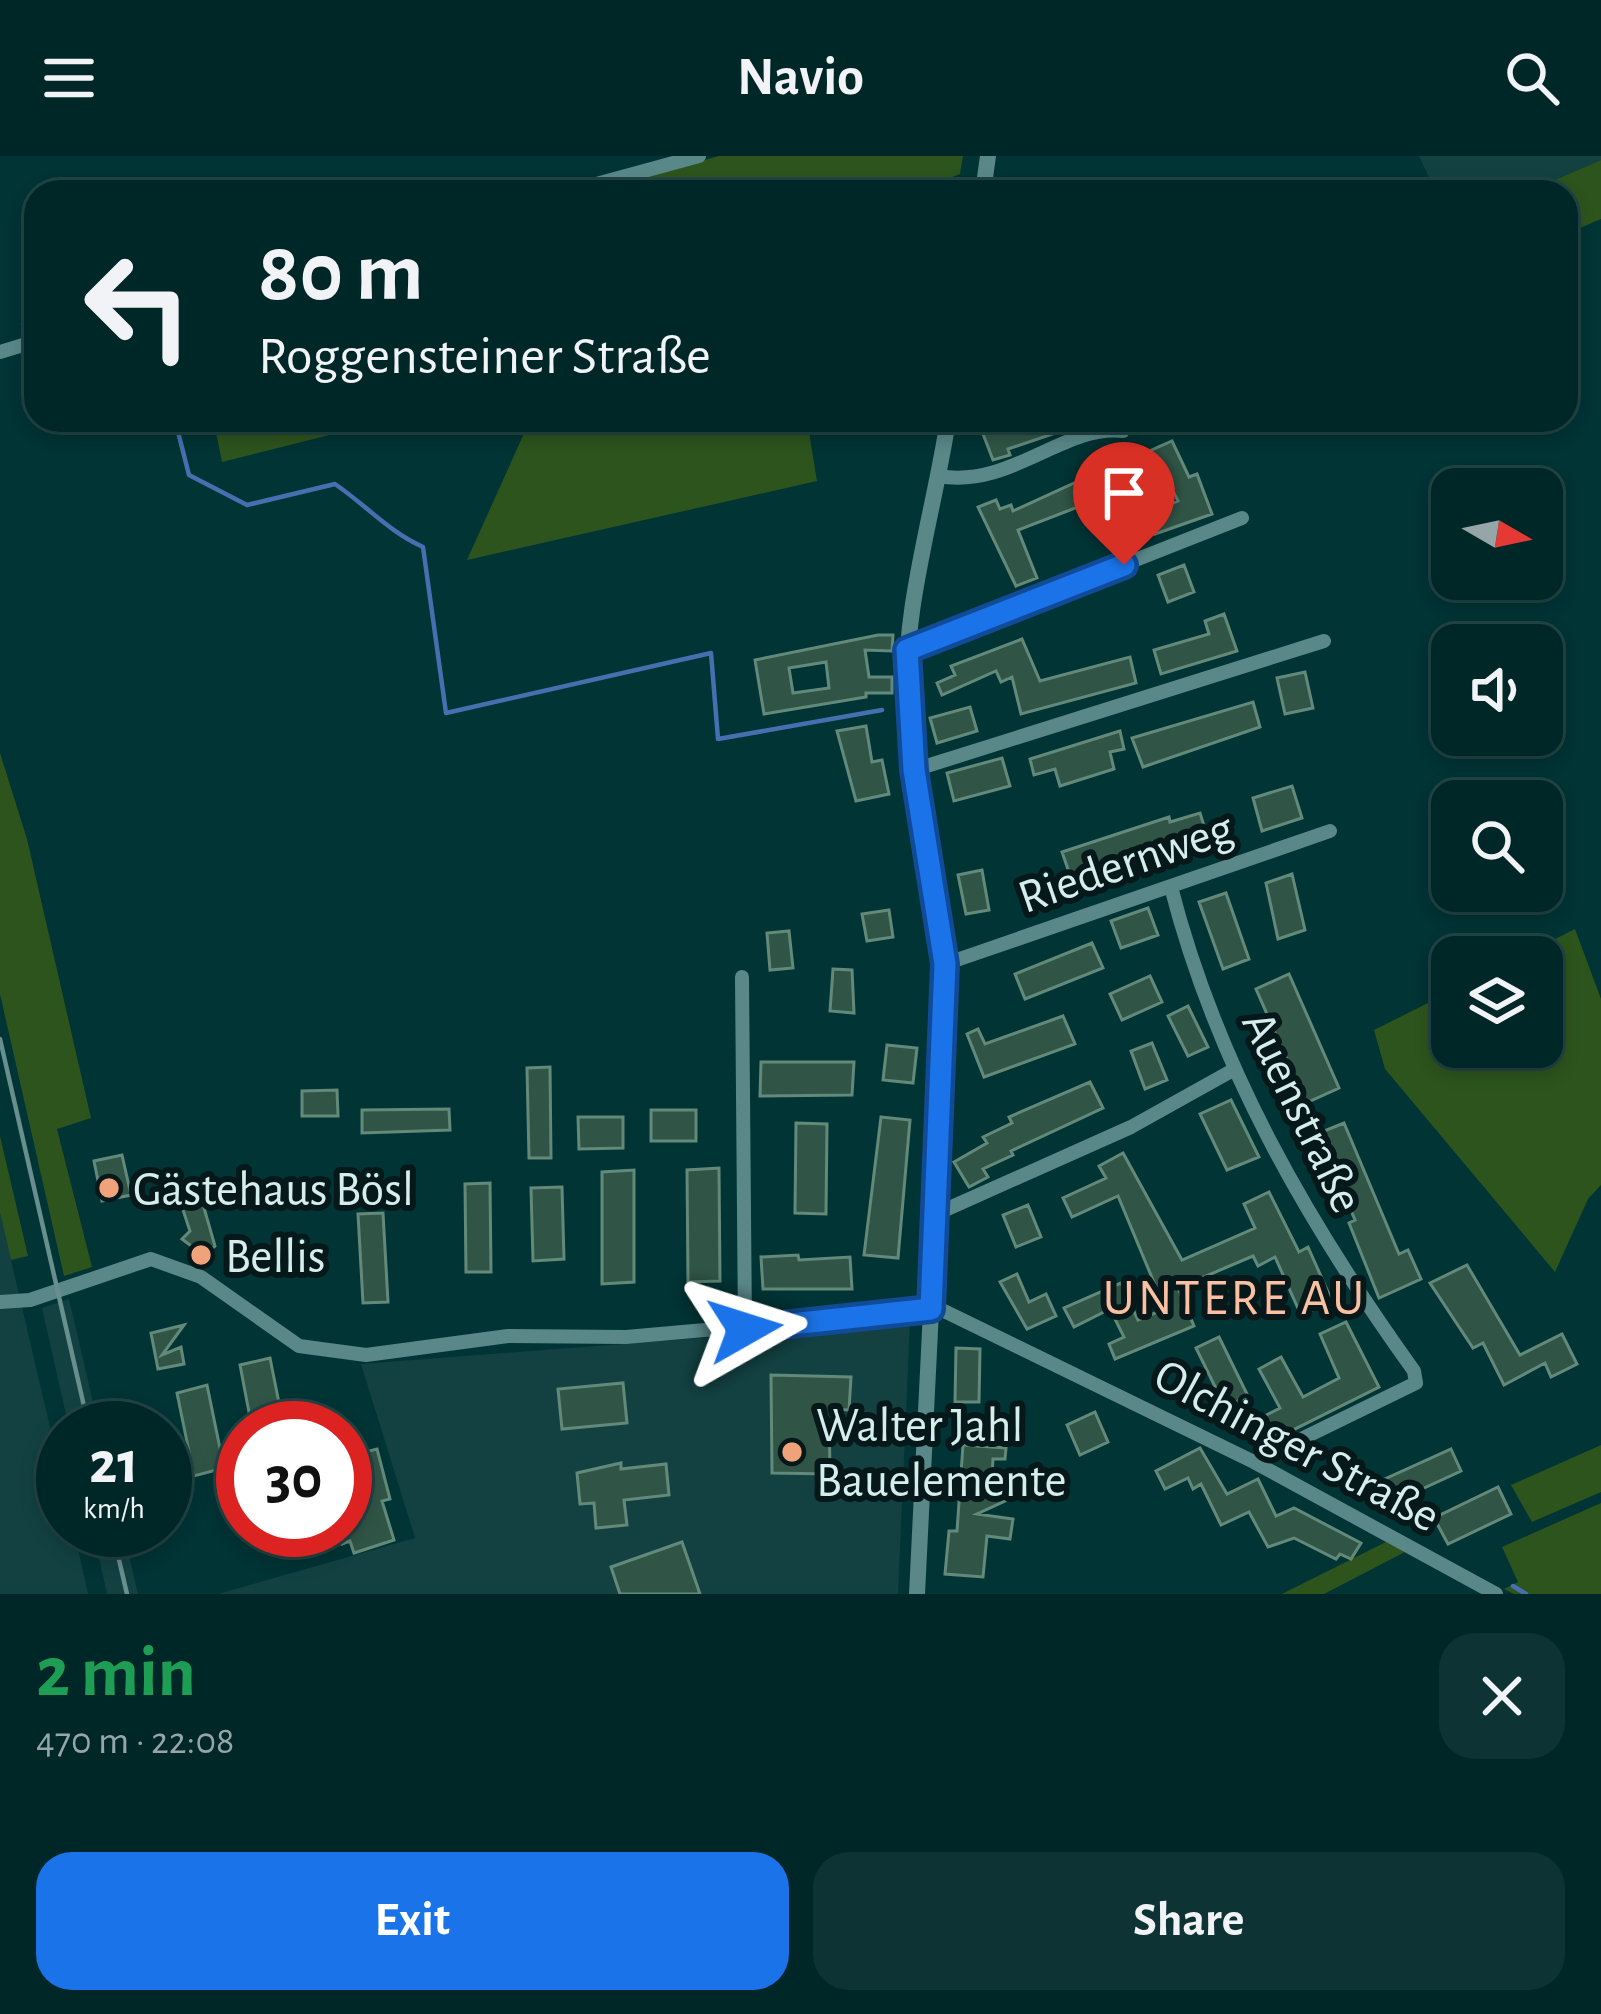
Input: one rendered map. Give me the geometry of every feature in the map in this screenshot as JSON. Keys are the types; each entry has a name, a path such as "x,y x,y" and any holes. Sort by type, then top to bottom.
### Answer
{"street":[{"path":"611,180 699,156"},
{"path":"917,1594 945,964 914,770 907,650 946,432"},
{"path":"939,476 975,481 1112,432"},
{"path":"907,650 1242,518"},
{"path":"914,770 1324,640"},
{"name":"Riedernweg","path":"945,964 1330,831"},
{"name":"Auenstraße","path":"1171,887 1187,950 1282,1172 1414,1371 1416,1383 1254,1462"},
{"path":"742,977 745,1329"},
{"path":"936,1214 1131,1127 1235,1069"},
{"path":"0,1302 48,1295 138,1261 174,1263 299,1346 327,1354 365,1355 508,1336 626,1337 931,1309"},
{"name":"Olchinger Straße","path":"931,1309 956,1312 1254,1462 1496,1594"}],"shaded area":[{"path":"1419,156 1601,156 1555,180 1430,180"},
{"path":"0,1213 44,1401 36,1401 36,1557 80,1557 88,1594 0,1594"},
{"path":"69,1299 93,1401 63,1401 42,1308"},
{"path":"910,1322 898,1594 218,1594 348,1557 372,1557 372,1550 415,1538 361,1364"},
{"path":"99,1557 129,1557 138,1594 107,1594"}],"green space":[{"path":"719,156 963,156 960,174 945,180 632,180"},
{"path":"1601,160 1601,219 1578,229 1578,180 1555,180"},
{"path":"216,432 341,432 222,462"},
{"path":"525,432 809,432 817,481 467,560"},
{"path":"0,753 27,839 91,1118 57,1129 92,1267 64,1276 0,994"},
{"path":"1575,929 1601,999 1601,1185 1588,1199 1555,1272 1385,1069 1374,1030 1431,1002 1431,1068 1563,1068 1561,936"},
{"path":"0,1136 28,1256 11,1260 0,1213"},
{"path":"1601,1445 1601,1492 1532,1522 1511,1485"},
{"path":"1601,1503 1601,1594 1514,1594 1504,1589 1518,1582 1502,1547"},
{"path":"1386,1542 1405,1552 1324,1594 1282,1594"}],"building":[{"path":"982,432 1058,432 1008,449 1010,455 993,460"},
{"path":"1172,441 1189,477 1197,474 1212,514 1155,534 1148,513 1178,501 1166,477 1147,483 1143,474 1135,477 1129,460"},
{"path":"1107,468 1117,492 1018,530 1037,578 1016,586 978,507 996,500 1000,509 1011,505 1013,511"},
{"path":"1184,565 1194,592 1168,602 1158,575"},
{"path":"1224,614 1237,651 1161,674 1154,650 1209,634 1205,621"},
{"path":"893,635 892,651 865,650 869,677 892,677 892,693 866,693 866,697 764,714 755,660","holes":["826,662 829,688 793,693 789,668"]},
{"path":"1022,639 1040,681 1130,657 1136,683 1021,714 1012,677 1001,682 996,671 942,695 937,683 955,675 951,666"},
{"path":"1305,672 1313,708 1285,714 1277,678"},
{"path":"1253,702 1260,727 1143,767 1132,738"},
{"path":"970,707 977,731 937,743 930,718"},
{"path":"866,726 872,762 882,760 889,794 856,801 837,731"},
{"path":"1120,731 1124,749 1110,752 1114,769 1060,786 1055,769 1034,775 1030,759"},
{"path":"1002,758 1010,786 954,801 947,773"},
{"path":"1292,786 1302,818 1262,831 1253,798"},
{"path":"1200,813 1208,839 1177,848 1176,843 1071,878 1062,852 1169,817 1170,822"},
{"path":"982,870 989,910 966,914 958,875"},
{"path":"1292,874 1305,930 1278,939 1266,883"},
{"path":"1226,893 1249,959 1223,969 1199,902"},
{"path":"1148,908 1158,935 1121,948 1111,921"},
{"path":"889,910 893,937 867,941 862,914"},
{"path":"789,931 793,968 770,970 767,933"},
{"path":"1092,943 1103,968 1025,999 1015,974"},
{"path":"833,969 852,970 854,1013 830,1011"},
{"path":"1289,974 1339,1088 1306,1103 1256,989"},
{"path":"1150,976 1162,1002 1122,1020 1110,994"},
{"path":"1188,1006 1208,1047 1188,1056 1168,1016"},
{"path":"1063,1016 1075,1044 984,1077 967,1034 978,1029 985,1044"},
{"path":"1152,1043 1167,1080 1145,1089 1131,1051"},
{"path":"887,1045 917,1048 913,1083 883,1080"},
{"path":"761,1062 854,1062 852,1095 760,1096"},
{"path":"550,1067 551,1158 529,1158 527,1068"},
{"path":"1090,1082 1103,1108 1011,1151 1013,1155 983,1169 988,1177 969,1187 954,1162 987,1143 983,1137 1012,1123 1009,1117"},
{"path":"337,1090 338,1116 302,1116 302,1091"},
{"path":"1231,1100 1259,1157 1227,1170 1200,1114"},
{"path":"449,1109 450,1130 362,1133 362,1110"},
{"path":"651,1110 696,1110 696,1141 651,1141"},
{"path":"578,1117 623,1117 623,1148 579,1149"},
{"path":"881,1117 910,1120 898,1258 864,1255"},
{"path":"796,1123 827,1124 826,1214 795,1213"},
{"path":"1344,1123 1399,1254 1408,1250 1421,1279 1379,1298 1349,1223 1355,1220 1319,1133"},
{"path":"1123,1153 1182,1260 1255,1228 1244,1204 1269,1192 1299,1252 1308,1247 1332,1301 1301,1315 1275,1257 1258,1266 1253,1256 1178,1288 1194,1326 1115,1359 1109,1344 1124,1337 1110,1309 1074,1327 1064,1308 1121,1283 1138,1320 1165,1309 1118,1196 1072,1217 1063,1198 1106,1178 1099,1166"},
{"path":"122,1155 131,1195 102,1201 94,1161"},
{"path":"719,1168 720,1281 688,1282 687,1170"},
{"path":"634,1170 634,1282 602,1284 602,1172"},
{"path":"490,1183 491,1272 466,1272 465,1184"},
{"path":"562,1187 564,1259 533,1261 531,1188"},
{"path":"200,1194 215,1246 196,1263 194,1248 182,1239 190,1231 179,1198"},
{"path":"1028,1205 1041,1237 1016,1247 1003,1215"},
{"path":"383,1213 388,1302 363,1303 358,1214"},
{"path":"798,1255 799,1260 850,1257 852,1289 763,1289 761,1257"},
{"path":"1467,1265 1520,1355 1562,1334 1577,1364 1551,1377 1545,1363 1504,1385 1483,1343 1473,1348 1430,1283"},
{"path":"1017,1274 1029,1302 1046,1294 1056,1316 1027,1329 1000,1282"},
{"path":"1346,1322 1379,1387 1261,1446 1249,1424 1280,1408 1259,1369 1281,1357 1303,1397 1339,1378 1320,1334"},
{"path":"184,1325 162,1355 181,1347 184,1364 158,1369 151,1333"},
{"path":"1219,1337 1248,1396 1225,1407 1196,1348"},
{"path":"956,1348 980,1349 979,1402 955,1402"},
{"path":"270,1358 279,1401 247,1401 240,1365"},
{"path":"771,1375 851,1377 849,1410 829,1409 830,1474 772,1473"},
{"path":"623,1383 627,1423 562,1429 558,1389"},
{"path":"207,1385 216,1429 216,1470 194,1476 192,1401 179,1401 177,1393"},
{"path":"1095,1412 1108,1442 1080,1455 1067,1425"},
{"path":"963,1445 1006,1448 1005,1459 993,1459 991,1492 1021,1478 1027,1491 977,1514 1013,1519 1010,1539 987,1536 983,1577 945,1574 949,1531 957,1531"},
{"path":"1200,1448 1227,1494 1258,1479 1276,1516 1294,1508 1361,1543 1351,1559 1340,1554 1336,1559 1294,1538 1268,1547 1249,1512 1221,1525 1201,1484 1193,1489 1188,1478 1165,1489 1156,1471"},
{"path":"377,1449 390,1499 382,1501 394,1540 372,1547 372,1450"},
{"path":"1451,1449 1461,1471 1385,1506 1376,1483"},
{"path":"621,1463 621,1469 666,1464 669,1495 624,1500 627,1525 596,1528 594,1503 580,1504 577,1473"},
{"path":"1498,1487 1511,1514 1448,1544 1434,1518"},
{"path":"682,1542 700,1594 620,1594 611,1567"}],"waterway":[{"path":"178,432 189,475 247,505 335,484 423,547 446,713 711,653 718,739 882,710"},
{"path":"1513,1586 1526,1594"}],"railway":[{"path":"0,1039 83,1401"},
{"path":"118,1557 127,1594"}],"place":[{"name":"Gästehaus Bösl","path":"109,1188"},
{"name":"Bellis","path":"201,1255"},
{"name":"Walter Jahl Bauelemente","path":"792,1452"}],"district":[{"name":"UNTERE AU","path":"1235,1296"}],"route":[{"path":"745,1329 931,1309 945,964 914,770 907,650 1124,565"}]}
